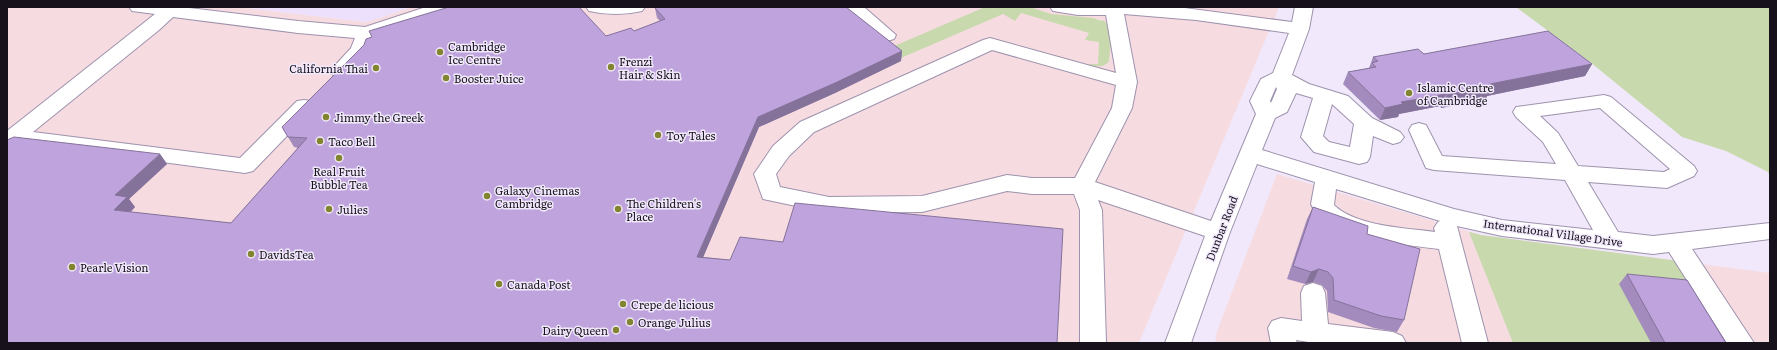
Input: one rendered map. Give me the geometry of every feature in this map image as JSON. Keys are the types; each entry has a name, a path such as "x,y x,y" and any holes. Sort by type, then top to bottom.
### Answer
{"street":[{"path":"138,7 298,27 366,33 444,7"},
{"path":"595,7 611,9 636,7"},
{"path":"853,7 887,36"},
{"path":"1060,7 1088,9 1132,9 1255,21 1300,29"},
{"path":"1304,7 1300,29 1281,77 1302,88 1341,100 1366,123 1393,137"},
{"path":"1093,343 1091,210 1082,186 1122,108 1126,82 1118,23 1113,8"},
{"path":"10,139 169,11"},
{"path":"10,139 245,166 360,50 366,33"},
{"path":"1126,82 990,44 807,127 781,151 765,174 771,193 829,205 922,204 1007,183 1032,186 1082,186 1218,232"},
{"name":"Dunbar Road","path":"1178,343 1218,232 1266,114 1280,107 1287,89 1281,77"},
{"path":"1324,95 1312,137 1322,147 1359,157 1366,123"},
{"path":"1419,130 1434,163 1572,173 1667,180 1686,171 1604,101 1523,112 1551,138 1572,173 1611,240"},
{"name":"International Village Drive","path":"1250,154 1327,178 1381,186 1442,214 1502,228 1653,245 1769,231"},
{"path":"1327,178 1322,204 1328,212 1340,220 1364,228 1396,235 1449,242"},
{"path":"1442,214 1475,343"},
{"path":"1676,243 1741,343"},
{"path":"1313,293 1316,333"},
{"path":"1284,343 1281,328 1393,343"}],"shaded area":[{"path":"7,7 240,7 367,22 412,7 1279,7 1139,343 7,343"},
{"path":"240,7 412,7 367,22"},
{"path":"1277,174 1481,235 1770,273 1770,343 1215,343 1217,331"}],"green space":[{"path":"985,7 1030,7 1051,14 1093,18 1101,21 1103,20 1109,28 1110,33 1109,61 1105,65 1100,66 1088,64 1098,64 1099,42 1085,40 1089,33 1021,13 1015,21 1003,14 901,58 892,47"},
{"path":"1516,7 1770,7 1770,176 1768,172 1726,151 1682,137 1590,62"},
{"path":"1469,232 1481,235 1679,261 1728,343 1513,343"}],"building":[{"path":"449,7 579,7 606,36 631,28 634,31 665,19 655,8 658,7 846,7 902,51 758,117 697,257 730,260 740,237 783,242 795,203 1063,229 1057,343 7,343 7,140 14,137 160,154 115,195 127,197 114,210 231,223 307,138 288,137 282,127 364,45 366,39 372,37 369,31"},
{"path":"1548,31 1592,64 1490,84 1492,86 1447,95 1401,102 1403,104 1385,108 1348,72 1376,67 1372,63 1378,61 1373,57 1418,49 1424,54"},
{"path":"1313,207 1368,226 1367,234 1420,249 1404,320 1381,316 1334,300 1333,278 1328,272 1319,269 1311,272 1293,266"},
{"path":"1627,274 1687,280 1726,343 1665,343"}],"place":[{"name":"Cambridge Ice Centre","path":"440,52"},
{"name":"Frenzi Hair & Skin","path":"611,67"},
{"name":"California Thai","path":"376,68"},
{"name":"Booster Juice","path":"446,78"},
{"name":"Islamic Centre of Cambridge","path":"1409,93"},
{"name":"Jimmy the Greek","path":"326,117"},
{"name":"Toy Tales","path":"658,135"},
{"name":"Taco Bell","path":"320,141"},
{"name":"Real Fruit Bubble Tea","path":"339,158"},
{"name":"Galaxy Cinemas Cambridge","path":"487,196"},
{"name":"Julies","path":"329,209"},
{"name":"The Children's Place","path":"618,209"},
{"name":"DavidsTea","path":"251,254"},
{"name":"Pearle Vision","path":"72,267"},
{"name":"Canada Post","path":"499,284"},
{"name":"Crepe de licious","path":"623,304"},
{"name":"Orange Julius","path":"630,322"},
{"name":"Dairy Queen","path":"616,330"}]}
